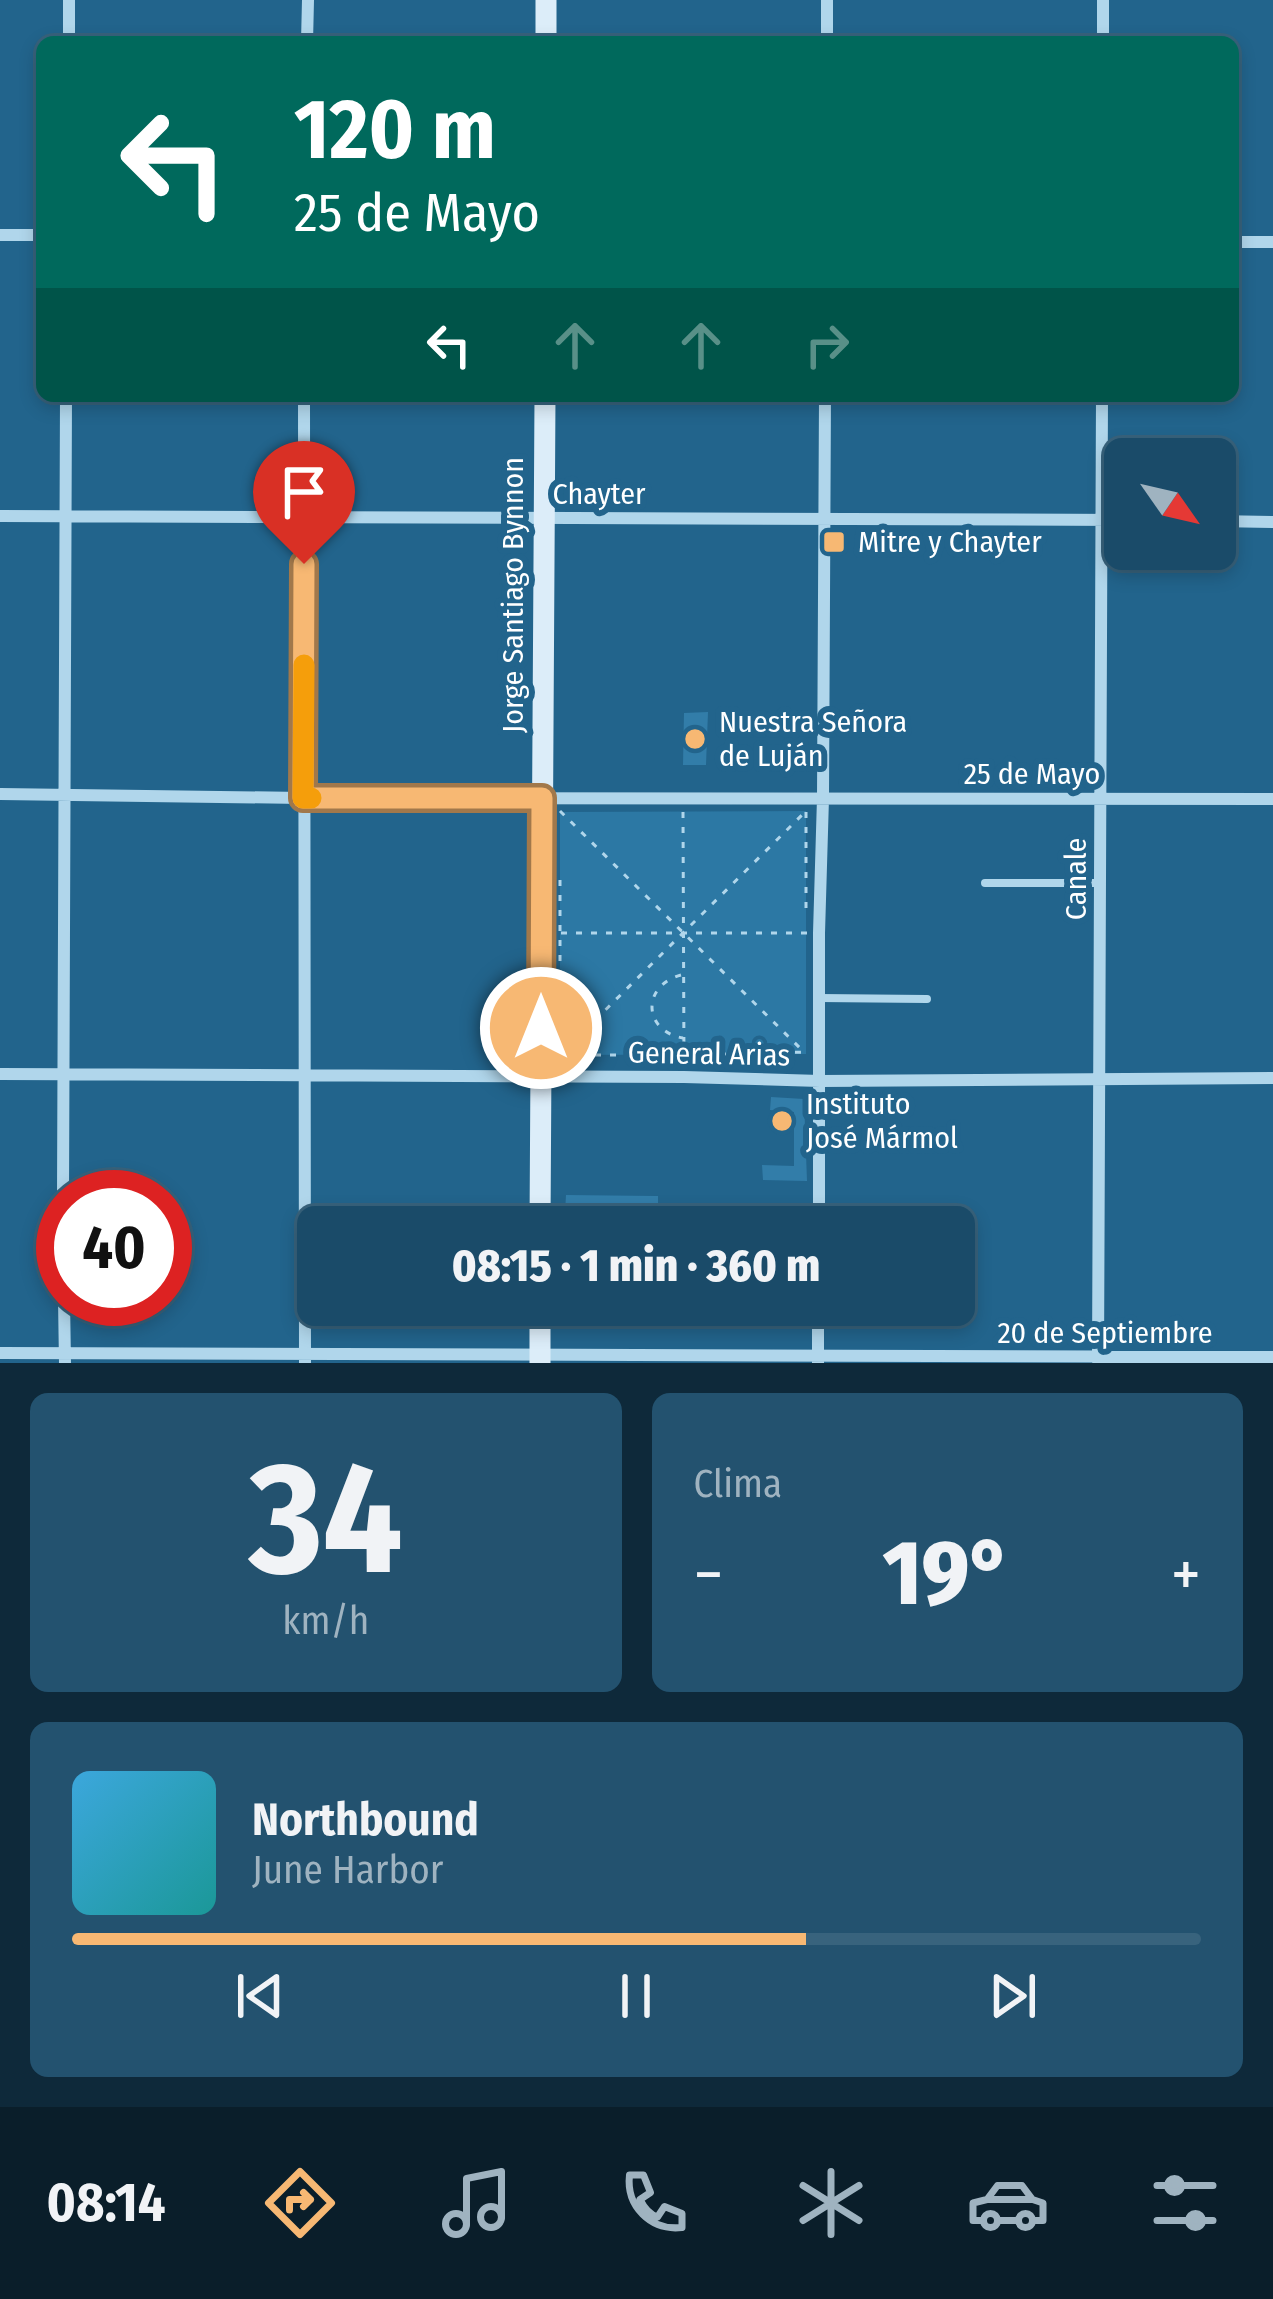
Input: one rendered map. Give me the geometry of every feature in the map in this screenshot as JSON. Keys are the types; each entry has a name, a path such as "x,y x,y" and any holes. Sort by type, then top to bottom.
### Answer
{"street":[{"path":"69,0 69,36"},
{"path":"307,36 308,0"},
{"path":"546,0 546,36"},
{"path":"826,36 827,0"},
{"path":"1103,0 1103,36"},
{"path":"0,236 36,235"},
{"path":"1239,242 1273,242"},
{"path":"64,1170 66,402"},
{"path":"304,402 305,1359"},
{"name":"Jorge Santiago Bynnon","path":"540,1206 544,402"},
{"path":"819,1206 825,402"},
{"name":"Canale","path":"1098,1360 1102,402"},
{"name":"Chayter","path":"0,516 1101,520"},
{"path":"1236,521 1273,522"},
{"name":"25 de Mayo","path":"0,794 1273,799"},
{"name":"General Arias","path":"0,1074 820,1081 1273,1078"},
{"path":"64,1326 65,1359"},
{"path":"540,1326 540,1360"},
{"path":"818,1326 818,1359"},
{"name":"20 de Septiembre","path":"0,1353 65,1359 1273,1357"}],"lane":[{"path":"985,883 1100,883"},
{"path":"819,998 927,999"}],"path":[{"path":"683,798 684,1077"},
{"path":"785,811 806,811"},
{"path":"541,1076 806,811"},
{"path":"806,811 806,912"},
{"path":"580,812 560,812 806,1054"},
{"path":"560,872 560,1055"},
{"path":"560,933 819,933"},
{"path":"683,975 672,977 656,991 652,1010 660,1028 683,1038"},
{"path":"806,1034 806,1054"},
{"path":"560,1055 676,1054"},
{"path":"690,1054 806,1054"}],"shaded area":[{"path":"806,811 806,1054 560,1055 560,812"}],"building":[{"name":"Nuestra Señora de Luján","path":"708,712 706,765 683,765 684,713"},
{"path":"771,1097 804,1099 807,1181 763,1180 762,1165 794,1166 794,1112 770,1110"},
{"path":"566,1195 658,1196 658,1206 565,1206"}],"slow traffic":[{"path":"304,665 303,798 311,798"}],"place":[{"name":"Mitre y Chayter","path":"834,542"},
{"name":"Nuestra Señora de Luján","path":"695,739"},
{"name":"Instituto José Mármol","path":"782,1121"}],"route":[{"path":"304,564 303,798 542,798 541,1028"}]}
